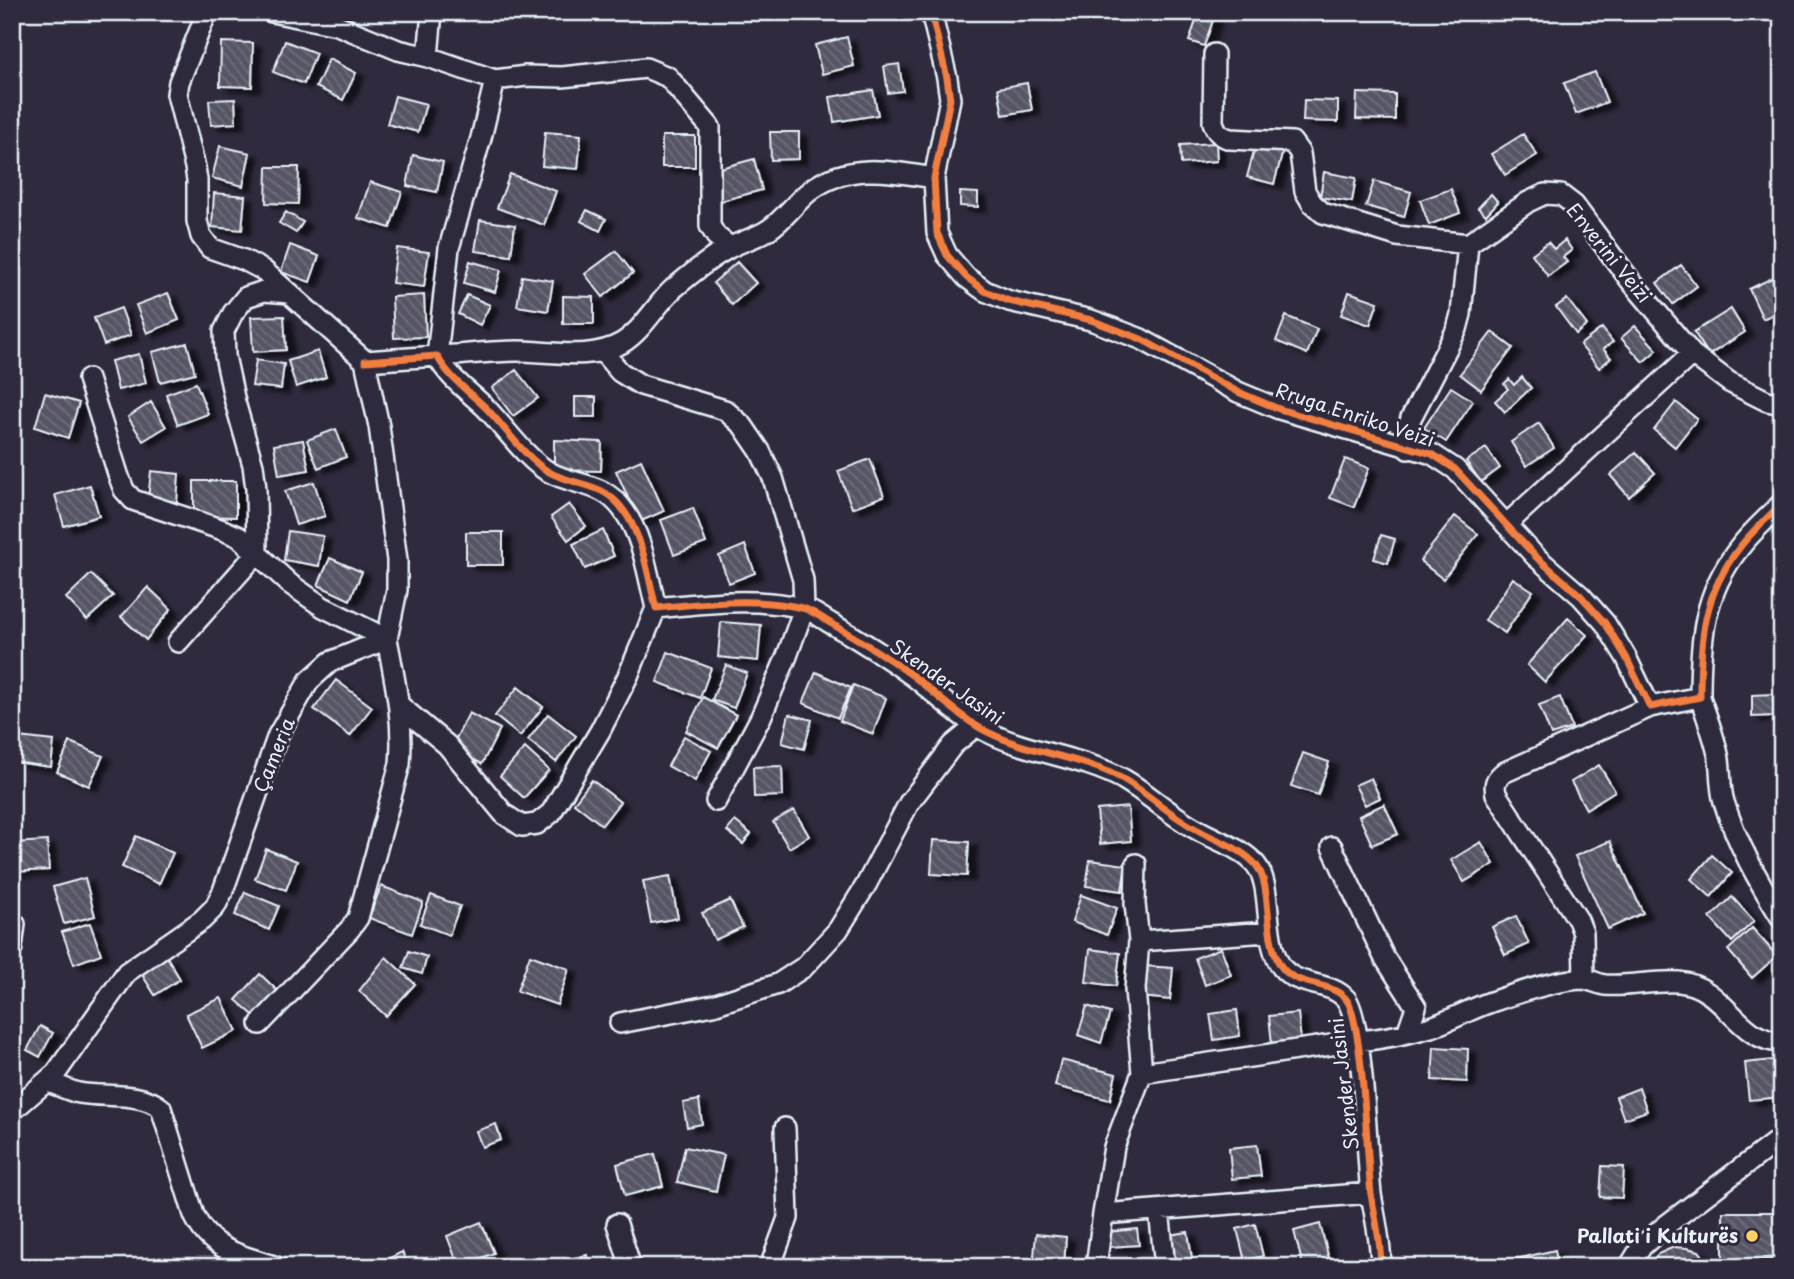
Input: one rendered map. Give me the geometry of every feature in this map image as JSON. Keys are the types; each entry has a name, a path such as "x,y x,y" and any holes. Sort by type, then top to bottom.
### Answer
{"street":[{"path":"207,12 179,82 177,94 195,167 197,221 201,236 210,248 244,260 262,270 365,361 379,426 397,560 397,590 387,639 402,722 400,764 358,918 260,1024"},
{"path":"272,12 337,25 398,50 428,57 495,80 526,76 562,77 646,68 668,77 710,127 710,226 716,236 730,247"},
{"path":"428,57 432,12"},
{"name":"Rruga Enriko Veizi","path":"931,12 950,99 934,178 937,233 947,255 960,270 985,291 1009,301 1091,320 1141,339 1238,392 1279,409 1432,454 1455,469 1535,556 1581,596 1605,623 1626,657 1650,707"},
{"path":"1214,54 1213,122 1216,130 1230,139 1292,142 1300,153 1305,191 1312,204 1323,213 1397,236 1468,244 1457,329 1411,418 1408,449"},
{"path":"399,705 447,746 503,814 522,825 537,824 551,813 600,731 628,676 656,608 637,535 624,511 607,493 588,484 548,472 444,370 437,356 449,248 495,80"},
{"path":"365,361 517,351 581,354 602,351 637,332 672,290 708,261 730,247 769,230 811,190 834,176 861,170 885,170 934,178"},
{"name":"Enverini Veizi","path":"1468,244 1528,202 1545,194 1561,195 1574,205 1630,280 1692,354 1729,382 1767,401 1782,404"},
{"path":"178,642 257,553 253,465 234,401 225,356 225,331 233,313 246,297 264,291 290,293"},
{"path":"602,351 620,372 641,385 725,410 743,426 774,478 803,580 804,608 761,717 716,801"},
{"path":"1506,525 1692,354"},
{"path":"88,379 119,477 124,490 134,500 239,537 290,584 323,607 387,639"},
{"path":"1782,503 1740,546 1720,576 1708,606 1700,645 1700,697 1719,760 1723,799 1736,835 1782,919"},
{"name":"Skender Jasini","path":"656,608 703,603 754,603 804,608 870,646 976,726 1005,741 1086,765 1122,779 1195,829 1242,853 1256,866 1264,881 1268,932 1279,963 1288,975 1346,998 1352,1010 1358,1041 1371,1193 1381,1267"},
{"name":"Çameria","path":"16,1102 48,1082 127,972 202,920 215,907 278,735 309,681 330,662 387,639"},
{"path":"1584,979 1583,933 1578,920 1496,794 1494,786 1503,774 1650,707 1700,697"},
{"path":"620,1023 713,1005 778,984 804,967 845,918 866,885 909,803 953,745 976,726"},
{"path":"1332,847 1384,957 1416,1007 1432,1026"},
{"path":"1096,1267 1114,1147 1142,1073 1135,989 1139,941 1135,904 1136,864"},
{"path":"12,948 15,924"},
{"path":"1139,941 1268,932"},
{"path":"1142,1073 1385,1039 1432,1026 1490,1002 1552,984 1584,979 1604,985 1684,982 1703,989 1718,1000 1750,1032 1767,1042 1782,1042"},
{"path":"1406,1033 1416,1007"},
{"path":"48,1082 76,1092 142,1099 160,1108 200,1227 220,1247 277,1267"},
{"path":"770,1267 788,1218 785,1128"},
{"path":"1629,1267 1642,1246 1657,1233 1782,1137"},
{"path":"1103,1214 1371,1193"},
{"path":"1159,1210 1166,1267"},
{"path":"617,1224 631,1267"}],"building":[{"path":"1199,12 1216,12 1204,46 1189,41"},
{"path":"847,37 854,66 822,74 815,45"},
{"path":"285,41 316,53 304,84 273,72"},
{"path":"221,42 253,43 252,87 220,86"},
{"path":"329,59 356,73 343,100 316,87"},
{"path":"899,64 903,91 888,93 884,66"},
{"path":"1595,72 1607,102 1576,114 1564,83"},
{"path":"1027,83 1032,110 1003,115 998,88"},
{"path":"873,90 878,115 834,122 830,97"},
{"path":"1357,93 1395,94 1395,120 1356,119"},
{"path":"395,96 426,104 418,132 387,124"},
{"path":"235,99 236,123 211,125 209,100"},
{"path":"1304,100 1338,101 1338,122 1303,121"},
{"path":"545,132 581,135 578,169 542,166"},
{"path":"770,132 799,132 799,159 771,160"},
{"path":"1523,134 1537,155 1505,175 1491,154"},
{"path":"662,136 695,136 695,167 662,167"},
{"path":"1216,143 1217,161 1181,164 1180,145"},
{"path":"1256,143 1283,151 1274,184 1247,177"},
{"path":"220,146 250,153 243,186 212,178"},
{"path":"413,155 443,162 437,192 407,186"},
{"path":"754,159 762,190 721,201 713,170"},
{"path":"267,167 299,167 298,204 266,203"},
{"path":"1324,172 1356,178 1352,202 1320,197"},
{"path":"510,174 556,191 544,225 497,208"},
{"path":"1374,181 1411,192 1404,217 1366,206"},
{"path":"370,182 402,192 390,228 358,218"},
{"path":"1451,189 1460,213 1429,225 1420,200"},
{"path":"960,192 978,193 978,207 960,206"},
{"path":"214,193 245,196 242,230 212,227"},
{"path":"1491,194 1498,202 1486,215 1478,208"},
{"path":"587,210 606,219 600,231 581,221"},
{"path":"286,212 303,222 296,233 279,223"},
{"path":"480,220 515,225 511,256 475,251"},
{"path":"1565,240 1572,250 1563,257 1567,262 1548,276 1532,254 1548,242 1554,249"},
{"path":"290,245 319,256 310,282 281,272"},
{"path":"397,248 429,252 424,287 392,283"},
{"path":"616,251 633,273 603,297 585,274"},
{"path":"470,261 501,270 495,292 464,283"},
{"path":"737,262 756,283 732,305 713,283"},
{"path":"1681,265 1697,286 1673,304 1657,283"},
{"path":"522,276 553,281 548,311 517,306"},
{"path":"1772,278 1782,299 1782,310 1763,319 1749,289"},
{"path":"1349,292 1378,302 1370,325 1341,315"},
{"path":"168,293 179,320 147,333 136,305"},
{"path":"424,295 426,337 394,338 392,297"},
{"path":"467,295 490,305 480,325 458,314"},
{"path":"563,296 594,297 594,324 563,324"},
{"path":"1567,299 1587,325 1576,334 1556,307"},
{"path":"121,308 131,335 104,345 94,318"},
{"path":"1731,309 1745,332 1709,355 1694,332"},
{"path":"284,316 286,350 253,352 251,317"},
{"path":"1286,316 1317,329 1307,354 1276,341"},
{"path":"1635,326 1657,350 1643,362 1621,338"},
{"path":"1602,328 1613,342 1603,349 1611,358 1599,368 1580,345"},
{"path":"1492,332 1513,348 1481,390 1460,374"},
{"path":"187,343 195,373 160,382 152,352"},
{"path":"318,351 326,377 296,387 288,361"},
{"path":"139,354 146,383 118,390 111,361"},
{"path":"256,360 284,364 281,389 252,386"},
{"path":"516,370 538,398 513,416 492,388"},
{"path":"1522,377 1531,388 1505,412 1495,401 1508,389 1504,384 1509,379 1514,385"},
{"path":"196,383 208,414 178,425 166,394"},
{"path":"1451,387 1473,401 1446,442 1424,428"},
{"path":"45,393 79,403 68,438 35,427"},
{"path":"575,397 596,397 596,417 575,417"},
{"path":"151,402 166,427 143,441 128,417"},
{"path":"1676,402 1697,419 1675,447 1654,430"},
{"path":"1539,423 1554,448 1526,466 1511,442"},
{"path":"336,429 346,457 318,468 307,440"},
{"path":"303,440 309,470 279,475 274,445"},
{"path":"554,440 602,442 601,471 554,470"},
{"path":"1486,448 1500,468 1481,482 1466,461"},
{"path":"1636,452 1655,473 1629,497 1610,475"},
{"path":"870,459 884,496 852,508 838,471"},
{"path":"1345,459 1369,468 1354,507 1330,498"},
{"path":"641,460 664,511 639,522 616,471"},
{"path":"151,471 179,474 177,502 148,499"},
{"path":"194,481 236,481 236,517 194,516"},
{"path":"314,482 325,516 296,525 285,491"},
{"path":"90,485 99,516 64,526 55,495"},
{"path":"569,504 586,526 568,540 551,517"},
{"path":"693,508 706,543 674,555 661,520"},
{"path":"1455,516 1478,534 1443,579 1420,561"},
{"path":"603,530 614,556 585,569 573,544"},
{"path":"288,531 323,536 319,566 284,560"},
{"path":"466,532 503,532 503,565 466,565"},
{"path":"1381,535 1395,539 1388,563 1374,559"},
{"path":"745,545 755,573 729,583 719,556"},
{"path":"330,558 362,572 350,600 318,585"},
{"path":"91,574 113,596 87,620 66,598"},
{"path":"1513,578 1533,591 1505,633 1485,620"},
{"path":"148,587 171,609 146,640 121,617"},
{"path":"1568,618 1587,635 1545,682 1527,665"},
{"path":"721,622 761,625 758,661 718,657"},
{"path":"668,652 711,668 700,698 657,682"},
{"path":"726,665 747,673 734,708 712,700"},
{"path":"816,672 851,688 838,718 803,703"},
{"path":"336,680 372,707 350,736 314,709"},
{"path":"853,685 886,698 873,734 840,721"},
{"path":"518,687 543,707 520,736 495,716"},
{"path":"1773,694 1774,716 1752,717 1752,695"},
{"path":"703,697 736,715 718,748 686,731"},
{"path":"1560,697 1572,728 1551,735 1539,705"},
{"path":"469,713 500,729 482,764 451,748"},
{"path":"548,714 576,736 556,762 528,740"},
{"path":"789,714 812,720 804,749 782,743"},
{"path":"684,736 711,751 695,781 668,766"},
{"path":"18,737 54,741 51,767 14,762"},
{"path":"70,742 103,756 89,786 57,772"},
{"path":"525,748 549,770 524,798 500,776"},
{"path":"1303,753 1329,762 1318,795 1291,786"},
{"path":"1599,765 1615,791 1586,809 1571,782"},
{"path":"782,766 783,796 754,797 753,767"},
{"path":"1371,778 1380,798 1365,805 1355,785"},
{"path":"592,780 620,802 602,825 574,803"},
{"path":"1384,804 1398,834 1372,845 1359,816"},
{"path":"1128,807 1131,841 1100,844 1097,810"},
{"path":"794,810 809,836 789,848 773,822"},
{"path":"735,821 751,834 743,844 727,831"},
{"path":"136,836 173,853 159,884 122,867"},
{"path":"933,840 969,842 967,876 931,874"},
{"path":"47,841 49,870 12,872 12,843"},
{"path":"1610,841 1643,913 1608,929 1575,856"},
{"path":"1481,842 1494,864 1464,882 1451,860"},
{"path":"266,849 297,861 286,890 255,879"},
{"path":"1712,855 1732,873 1711,897 1691,879"},
{"path":"1090,860 1126,865 1122,891 1086,886"},
{"path":"670,876 678,918 651,923 643,881"},
{"path":"85,878 95,916 64,924 53,887"},
{"path":"381,886 423,902 412,934 369,918"},
{"path":"245,892 279,906 269,930 235,915"},
{"path":"431,895 460,906 449,935 420,924"},
{"path":"1081,895 1117,908 1107,935 1072,922"},
{"path":"1732,897 1754,921 1732,942 1710,918"},
{"path":"730,900 743,927 715,940 702,913"},
{"path":"1516,916 1529,944 1505,955 1492,927"},
{"path":"90,923 101,954 74,964 62,932"},
{"path":"1752,928 1777,956 1752,978 1728,950"},
{"path":"1221,948 1231,975 1205,985 1195,958"},
{"path":"1090,949 1120,953 1116,986 1086,982"},
{"path":"409,951 427,957 422,974 403,968"},
{"path":"530,955 569,969 557,1005 517,991"},
{"path":"167,957 180,979 155,995 141,973"},
{"path":"386,957 415,984 386,1016 359,991"},
{"path":"1144,966 1173,968 1170,1000 1142,997"},
{"path":"260,974 283,996 260,1021 236,1000"},
{"path":"221,998 237,1031 202,1048 186,1014"},
{"path":"1087,1006 1110,1013 1101,1043 1078,1035"},
{"path":"1237,1010 1240,1036 1214,1040 1210,1014"},
{"path":"1298,1013 1301,1041 1272,1044 1269,1016"},
{"path":"40,1026 53,1033 40,1057 27,1050"},
{"path":"1434,1047 1468,1049 1467,1082 1432,1080"},
{"path":"1782,1059 1782,1097 1749,1100 1745,1063"},
{"path":"1061,1060 1116,1074 1110,1100 1055,1086"},
{"path":"1639,1088 1647,1111 1624,1119 1616,1097"},
{"path":"699,1100 702,1124 687,1127 683,1103"},
{"path":"496,1124 501,1140 482,1147 476,1131"},
{"path":"1257,1145 1261,1176 1232,1179 1229,1148"},
{"path":"685,1147 724,1155 716,1191 677,1182"},
{"path":"655,1154 663,1186 625,1196 617,1164"},
{"path":"1602,1166 1624,1167 1622,1198 1600,1197"},
{"name":"Pallati i Kulturës","path":"1723,1212 1782,1212 1782,1260 1723,1260"},
{"path":"481,1222 494,1253 459,1267 447,1236"},
{"path":"1255,1224 1263,1256 1245,1261 1237,1229"},
{"path":"1320,1224 1329,1259 1303,1266 1294,1231"},
{"path":"1137,1229 1139,1245 1109,1247 1107,1232"},
{"path":"1188,1232 1193,1265 1174,1267 1169,1235"},
{"path":"1036,1234 1066,1237 1064,1267 1033,1267"},
{"path":"1674,1247 1699,1251 1711,1267 1646,1267 1658,1254"},
{"path":"1555,1250 1558,1267 1514,1267 1512,1260"},
{"path":"402,1252 409,1267 380,1267 379,1263"},
{"path":"587,1255 590,1267 562,1267 561,1261"}],"cycle path":[{"path":"931,12 950,99 934,178 937,233 947,255 966,277 985,291 1009,301 1091,320 1141,339 1238,392 1279,409 1432,454 1455,469 1535,556 1581,596 1605,623 1626,657 1650,707 1700,697 1703,637 1706,618 1718,582 1745,541 1782,503"},
{"path":"365,361 437,356 453,377 540,466 559,477 598,489 616,501 631,521 636,533 656,608 748,602 785,605 810,611 893,662 980,728 1015,743 1088,764 1123,779 1188,824 1237,849 1250,859 1256,865 1265,885 1271,938 1279,963 1293,977 1339,993 1346,999 1352,1012 1357,1033 1371,1194 1381,1267"}],"place":[{"name":"Pallati i Kulturës","path":"1752,1236"}]}
